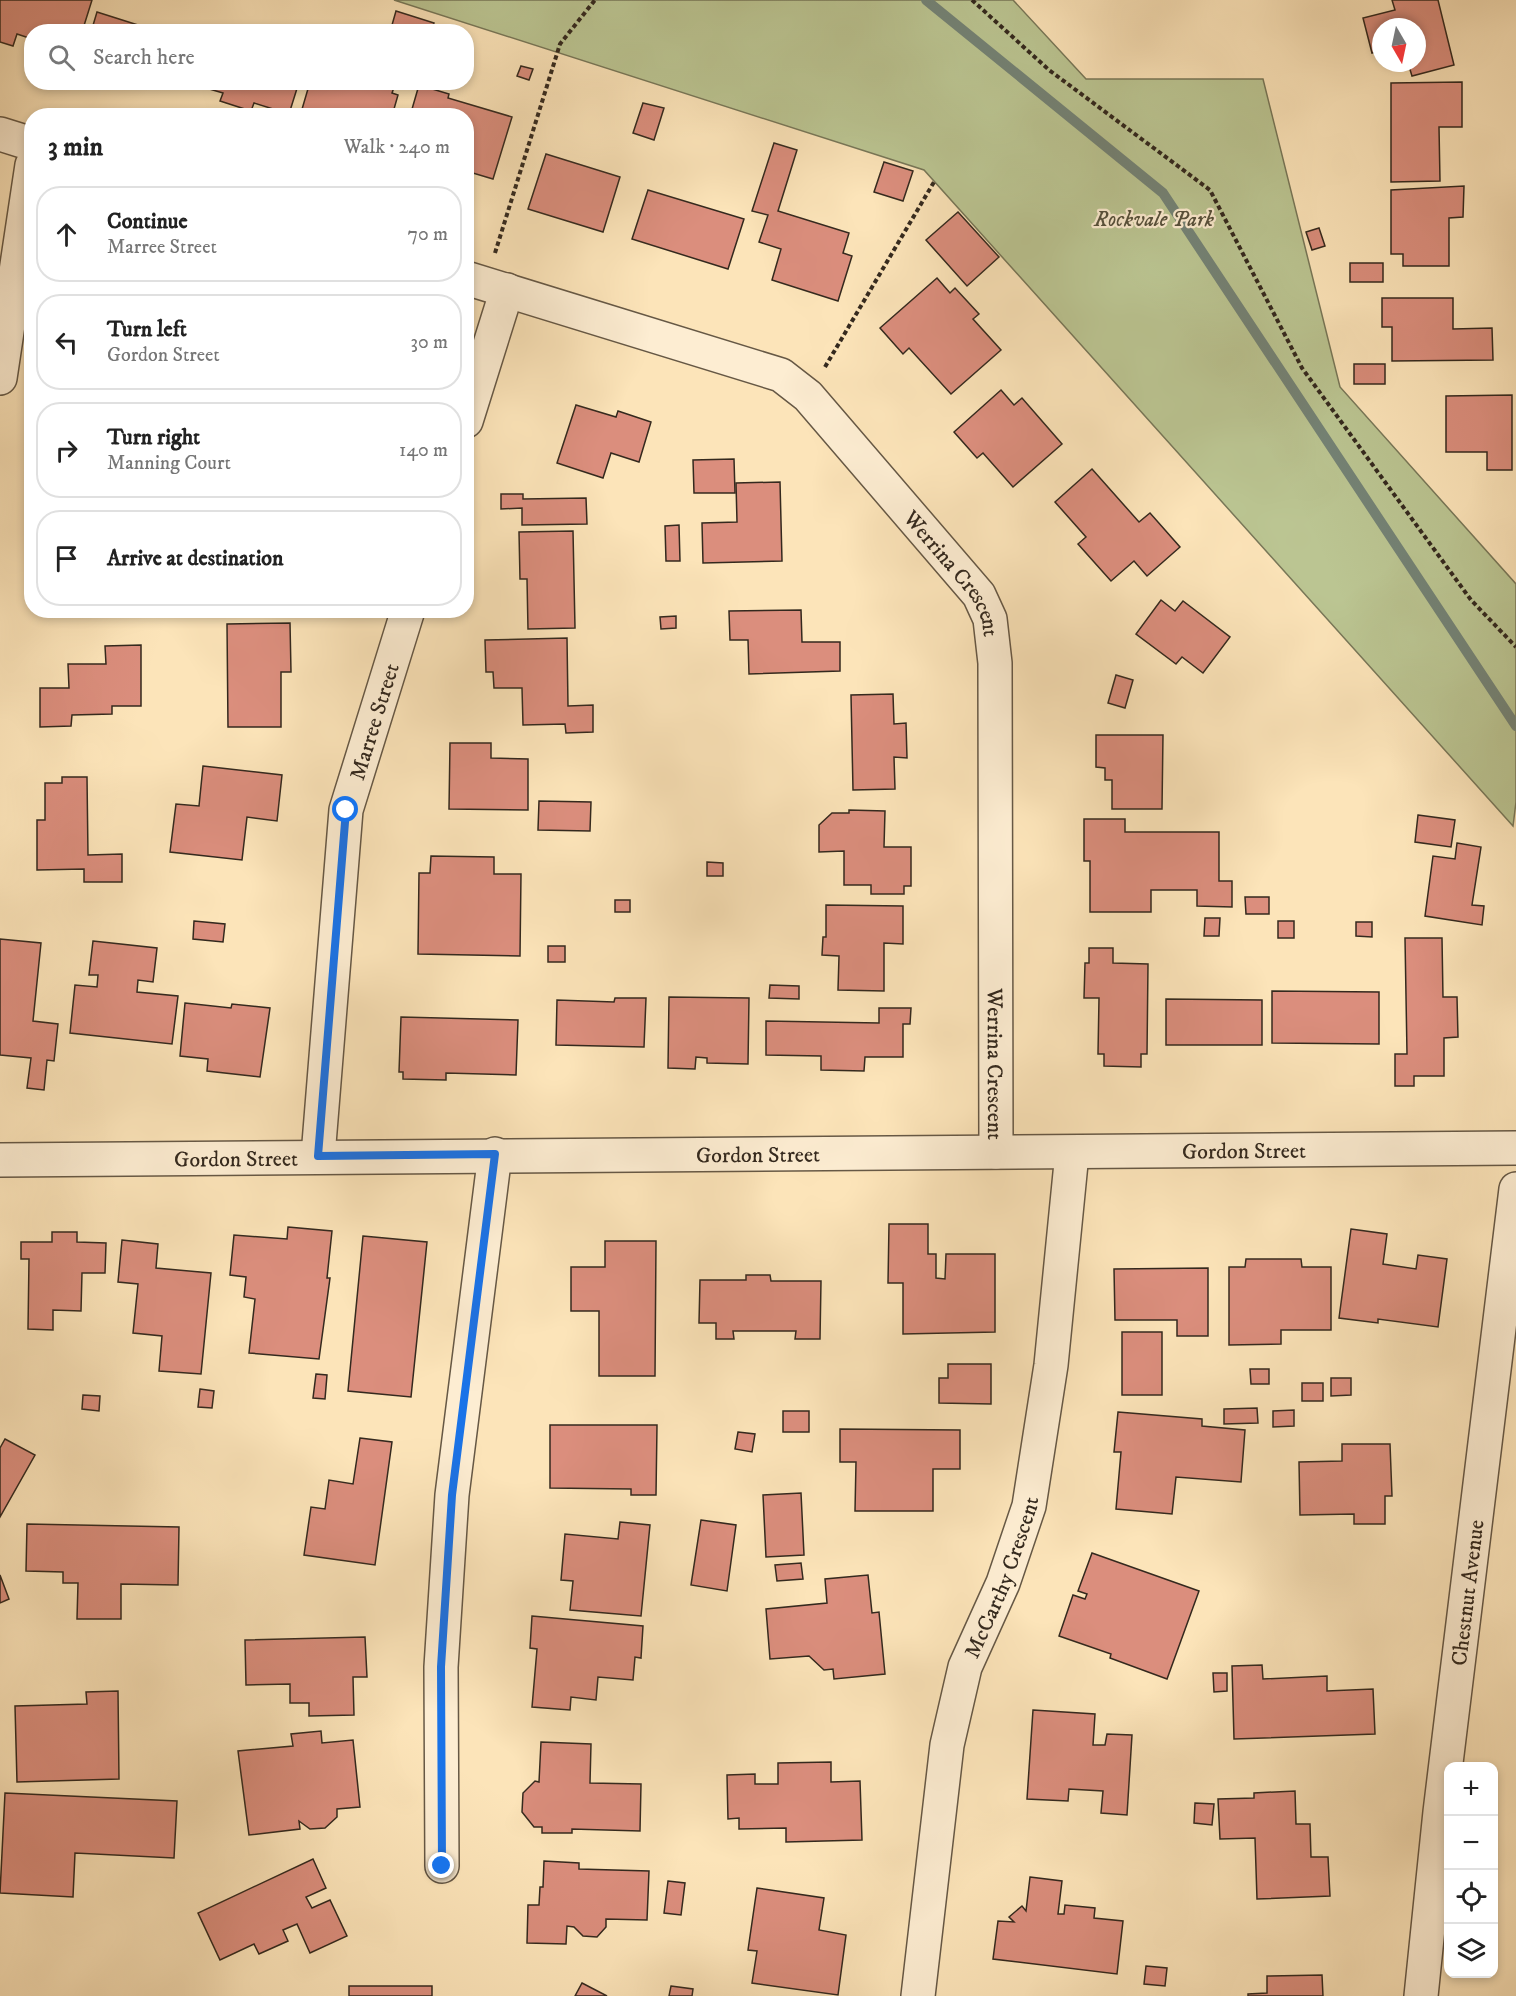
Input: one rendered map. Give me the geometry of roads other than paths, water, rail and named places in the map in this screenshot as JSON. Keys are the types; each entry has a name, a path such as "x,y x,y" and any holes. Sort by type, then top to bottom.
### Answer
{"street":[{"path":"0,134 24,142"},
{"path":"0,378 24,218"},
{"name":"Werrina Crescent","path":"474,280 780,375 808,396 979,595 990,619 995,663 996,1152"},
{"path":"474,395 507,290"},
{"name":"Marree Street","path":"318,1156 346,810 406,618"},
{"name":"Gordon Street","path":"0,1160 495,1154 1072,1153 1516,1148"},
{"name":"McCarthy Crescent","path":"918,1996 947,1745 965,1666 1003,1583 1029,1506 1051,1365 1072,1153"},
{"path":"442,1866 441,1667 452,1495 495,1154"},
{"name":"Chestnut Avenue","path":"1421,1996 1442,1800 1516,1189"}],"waterway":[{"path":"926,0 1163,193 1516,726"}],"park label":[{"name":"Rockvale Park","path":"1154,218"}]}
